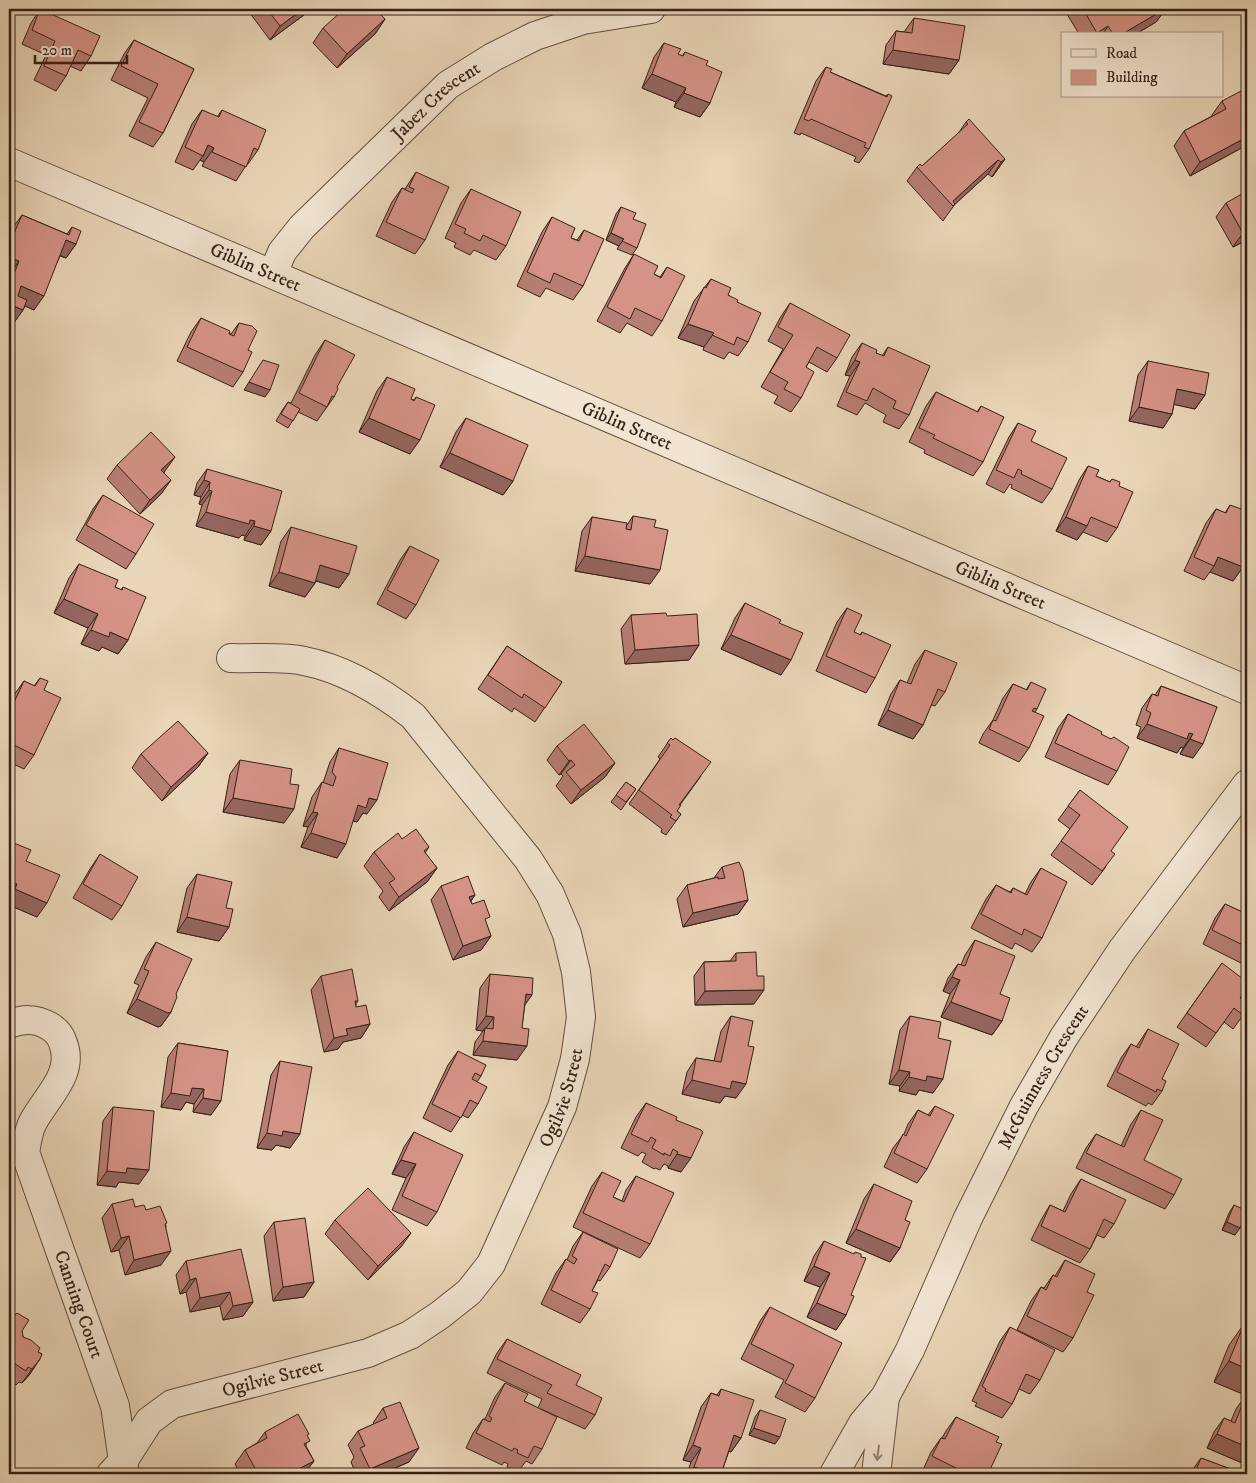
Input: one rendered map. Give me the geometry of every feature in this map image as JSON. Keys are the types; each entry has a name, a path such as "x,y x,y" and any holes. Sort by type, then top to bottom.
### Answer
{"street":[{"name":"Jabez Crescent","path":"273,274 282,252 302,227 448,85 494,57 536,36 584,20 651,9"},
{"name":"Giblin Street","path":"9,162 1247,690"},
{"name":"Ogilvie Street","path":"120,1470 149,1421 172,1404 368,1353 410,1335 468,1292 491,1264 562,1107 575,1060 581,1017 572,953 567,934 550,894 528,859 413,716 390,698 366,684 303,660 232,658"},
{"name":"McGuinness Crescent","path":"834,1474 863,1423 885,1397 910,1350 968,1218 1024,1106 1064,1037 1122,950 1247,784"},
{"name":"Canning Court","path":"9,1024 24,1020 39,1020 57,1032 65,1048 63,1074 32,1124 17,1153 115,1406 120,1470"},
{"name":"McGuinness Crescent","path":"876,1474 885,1397"}],"building":[{"path":"40,9 100,36 91,56 78,50 66,76 44,66 55,41 32,30"},
{"path":"267,9 303,9 280,26"},
{"path":"344,9 375,9 385,19 347,54 323,28"},
{"path":"1083,9 1165,9 1125,32 1112,32 1108,26 1096,32"},
{"path":"914,18 965,26 959,60 893,50 896,31 912,33"},
{"path":"134,40 194,69 163,133 139,122 158,84 121,66"},
{"path":"664,43 681,49 678,54 683,56 685,52 708,61 706,65 722,72 710,103 684,93 686,88 652,74"},
{"path":"826,67 832,69 830,72 887,97 888,94 892,96 869,149 864,147 866,143 811,119 809,121 804,119"},
{"path":"1243,90 1247,98 1247,137 1200,162 1184,131 1226,109 1222,101"},
{"path":"202,110 219,117 222,110 266,130 258,150 254,148 246,167 212,152 214,148 208,145 203,156 185,147"},
{"path":"969,119 1005,159 1001,162 998,160 953,201 955,204 953,206 917,167 920,164 922,166 968,124 966,122"},
{"path":"416,172 449,187 425,240 386,222 402,188 412,193 414,189 409,187"},
{"path":"471,189 521,212 506,246 483,235 480,241 464,233 466,229 455,224"},
{"path":"1247,191 1247,231 1243,233 1226,203"},
{"path":"621,207 636,213 633,219 646,224 637,248 611,233"},
{"path":"22,215 69,235 72,227 81,231 76,244 66,240 44,296 21,286 18,296 27,300 23,310 9,304 9,287 19,261 9,257 9,245"},
{"path":"552,217 575,228 571,238 579,241 584,230 604,239 583,286 554,273 550,283 527,272"},
{"path":"634,254 658,266 654,274 661,278 667,267 685,276 662,321 635,308 630,319 607,307"},
{"path":"711,279 731,288 728,295 738,300 737,302 761,313 748,342 737,337 734,345 712,335 714,333 688,324 704,287 706,288"},
{"path":"790,303 850,335 837,358 817,347 806,367 814,372 801,398 784,389 788,382 770,372 793,335 778,327"},
{"path":"201,318 230,331 229,334 234,336 239,323 252,326 257,331 248,350 252,352 243,372 187,347"},
{"path":"325,340 355,355 327,407 299,393"},
{"path":"862,343 877,350 876,353 884,356 888,347 930,366 909,415 893,408 896,401 873,388 867,401 846,392 860,362 855,360"},
{"path":"263,360 279,365 270,390 249,382"},
{"path":"1148,361 1209,373 1205,395 1177,389 1172,414 1139,407"},
{"path":"387,377 415,389 411,399 414,401 416,397 435,405 420,440 369,418"},
{"path":"936,392 978,412 981,406 1004,417 983,462 933,438 935,435 919,428"},
{"path":"288,402 300,409 293,421 281,414"},
{"path":"466,418 528,445 513,481 450,453"},
{"path":"1018,423 1036,431 1031,441 1067,458 1052,489 1021,474 1022,471 1018,469 1014,478 996,470"},
{"path":"151,432 175,457 161,470 171,480 150,500 117,465"},
{"path":"1088,466 1099,470 1096,476 1110,482 1112,479 1120,482 1119,486 1133,492 1117,528 1091,517 1087,526 1066,517"},
{"path":"207,469 282,491 271,531 254,526 255,521 250,520 249,524 206,512 212,491 209,490 210,482 204,480"},
{"path":"103,495 154,524 136,554 86,525"},
{"path":"1230,505 1247,511 1247,557 1243,567 1218,557 1214,566 1194,557 1216,509 1226,513"},
{"path":"633,516 656,520 654,527 668,530 660,570 585,556 592,517 627,523 626,529 631,530"},
{"path":"291,527 357,546 349,574 320,565 315,583 279,572"},
{"path":"410,546 439,560 416,605 387,590"},
{"path":"79,564 118,580 115,587 122,590 123,587 146,597 128,640 110,632 109,637 91,630 98,614 64,599"},
{"path":"745,603 781,620 779,623 803,633 791,660 731,635"},
{"path":"847,608 862,615 854,632 861,635 862,632 891,645 875,678 826,656"},
{"path":"666,613 667,616 697,614 699,645 635,650 631,615"},
{"path":"507,646 562,682 545,708 524,694 522,698 488,675"},
{"path":"925,650 957,663 945,692 938,689 923,725 888,710 900,680 911,684"},
{"path":"40,678 48,681 44,690 61,698 34,755 12,744 9,748 9,713 24,681 35,686"},
{"path":"1031,682 1046,689 1037,709 1034,708 1032,711 1044,716 1029,748 989,729 993,720 996,721 1013,684 1027,690"},
{"path":"1161,686 1217,707 1203,744 1190,739 1193,734 1189,733 1187,739 1147,724 1151,713 1146,710 1152,694 1158,696"},
{"path":"1068,714 1102,732 1101,734 1111,739 1114,737 1129,747 1117,771 1055,743"},
{"path":"178,721 208,753 171,787 141,754"},
{"path":"584,724 615,763 581,790 566,772 575,765 571,760 569,761 557,746"},
{"path":"671,738 673,740 675,738 711,762 679,805 681,805 677,811 681,814 676,821 670,817 672,815 639,790 670,745 667,743"},
{"path":"339,748 388,763 377,800 369,798 366,808 358,805 346,844 311,833 318,813 313,812 322,782 333,786 336,777 332,772"},
{"path":"240,760 292,769 290,784 299,785 294,809 233,798"},
{"path":"626,782 636,789 626,802 616,795"},
{"path":"1080,790 1128,827 1111,851 1115,854 1102,871 1061,841 1080,815 1068,806"},
{"path":"416,829 429,847 424,851 437,868 399,897 389,883 395,879 374,852 398,833 402,839"},
{"path":"9,841 31,850 26,861 60,875 47,903 15,889 17,884 9,881"},
{"path":"100,854 138,877 122,906 83,884"},
{"path":"739,862 743,871 748,900 693,913 687,885 718,877 718,879 725,878 722,867"},
{"path":"1041,868 1067,882 1042,938 1024,929 1022,935 981,914 996,885 1011,893 1013,888 1027,895"},
{"path":"197,874 232,882 226,908 233,909 229,927 187,917"},
{"path":"468,876 475,895 469,897 472,904 484,900 490,917 485,919 491,936 463,946 441,886"},
{"path":"1225,904 1247,914 1247,947 1212,930"},
{"path":"975,940 1015,956 1000,994 1010,998 1002,1021 951,1002 960,980 952,977 958,964 965,966"},
{"path":"156,942 192,959 176,994 177,997 171,1012 168,1013 137,999 149,971 144,969"},
{"path":"756,952 757,976 764,976 764,990 705,991 704,962 736,961 736,953"},
{"path":"1222,963 1247,982 1247,987 1240,998 1247,1004 1247,1009 1243,1015 1234,1008 1216,1033 1187,1013"},
{"path":"352,969 358,1001 355,1001 356,1007 366,1005 370,1024 346,1029 348,1035 334,1038 321,976"},
{"path":"490,974 533,978 532,995 526,994 522,1028 529,1029 527,1046 483,1041 485,1028 493,1029 494,1017 486,1016"},
{"path":"731,1016 753,1021 748,1046 754,1047 746,1084 732,1081 730,1089 692,1080 696,1058 721,1062"},
{"path":"910,1016 941,1022 938,1038 951,1041 943,1079 927,1076 926,1081 909,1077 910,1072 899,1070"},
{"path":"1148,1029 1179,1044 1162,1079 1166,1081 1162,1091 1157,1089 1156,1092 1117,1072 1131,1044 1139,1048"},
{"path":"178,1043 228,1051 221,1101 203,1098 204,1089 192,1088 190,1096 171,1093"},
{"path":"458,1051 486,1065 481,1076 475,1073 472,1079 487,1087 478,1104 470,1100 461,1118 432,1104"},
{"path":"280,1061 312,1067 300,1134 283,1131 282,1136 267,1133"},
{"path":"646,1103 677,1117 676,1120 703,1132 691,1158 677,1154 678,1152 673,1149 670,1156 664,1153 664,1155 652,1148 656,1140 651,1137 648,1142 631,1134"},
{"path":"935,1106 954,1115 927,1169 894,1153 903,1134 906,1136 918,1110 930,1116"},
{"path":"113,1107 154,1111 149,1170 127,1168 126,1173 107,1171"},
{"path":"1141,1110 1163,1120 1144,1160 1182,1179 1174,1195 1086,1153 1096,1134 1124,1147"},
{"path":"414,1132 463,1155 437,1212 402,1196 416,1164 401,1160"},
{"path":"602,1172 621,1181 613,1197 624,1202 636,1176 674,1193 650,1244 583,1213"},
{"path":"1081,1179 1126,1200 1114,1224 1104,1219 1090,1249 1041,1226 1050,1205 1065,1212"},
{"path":"874,1184 912,1201 905,1220 910,1222 900,1248 856,1229"},
{"path":"368,1188 411,1233 378,1266 335,1220"},
{"path":"133,1199 135,1207 144,1205 146,1210 160,1206 167,1223 165,1224 171,1251 134,1260 129,1236 121,1238 112,1204"},
{"path":"1234,1205 1247,1211 1240,1228 1227,1222"},
{"path":"305,1218 314,1282 283,1287 274,1222"},
{"path":"583,1232 618,1249 610,1267 605,1264 592,1291 598,1293 590,1309 551,1290 566,1259 574,1264 577,1259 572,1256"},
{"path":"824,1241 854,1254 855,1252 861,1254 861,1257 866,1258 851,1295 854,1296 846,1315 817,1303 830,1273 814,1266"},
{"path":"241,1249 253,1302 233,1306 230,1292 200,1298 196,1278 190,1280 186,1261"},
{"path":"1065,1260 1095,1274 1087,1292 1094,1295 1073,1338 1027,1316 1041,1287 1046,1290 1053,1275 1057,1277"},
{"path":"770,1307 842,1343 815,1398 785,1383 794,1365 751,1344"},
{"path":"9,1313 14,1316 17,1313 29,1320 22,1331 23,1337 31,1340 40,1348 38,1352 42,1354 32,1369 28,1367 26,1371 12,1362 9,1367"},
{"path":"1244,1324 1247,1326 1247,1369 1229,1361"},
{"path":"1010,1327 1055,1350 1040,1380 1026,1374 1012,1404 985,1391 986,1389 982,1386"},
{"path":"507,1339 581,1375 576,1385 602,1398 595,1415 547,1393 552,1385 497,1359"},
{"path":"505,1383 528,1394 524,1401 557,1417 542,1449 534,1446 528,1458 517,1453 518,1450 514,1448 512,1451 476,1433 483,1419 490,1422 492,1418 489,1416"},
{"path":"721,1389 754,1400 741,1438 734,1435 721,1474 717,1474 694,1467 701,1448 693,1445 711,1393 719,1396"},
{"path":"1246,1395 1247,1447 1217,1434 1224,1418 1235,1423"},
{"path":"400,1402 419,1448 370,1469 360,1448 365,1446 358,1431 387,1418 383,1408"},
{"path":"760,1410 786,1419 780,1437 754,1428"},
{"path":"298,1414 309,1434 307,1435 310,1441 304,1444 314,1461 289,1474 258,1474 245,1450 267,1438 265,1432"},
{"path":"956,1417 999,1437 996,1442 1002,1444 988,1474 968,1474 932,1456 941,1438 945,1439"},
{"path":"1201,1458 1244,1474 1207,1474 1196,1470"}]}
